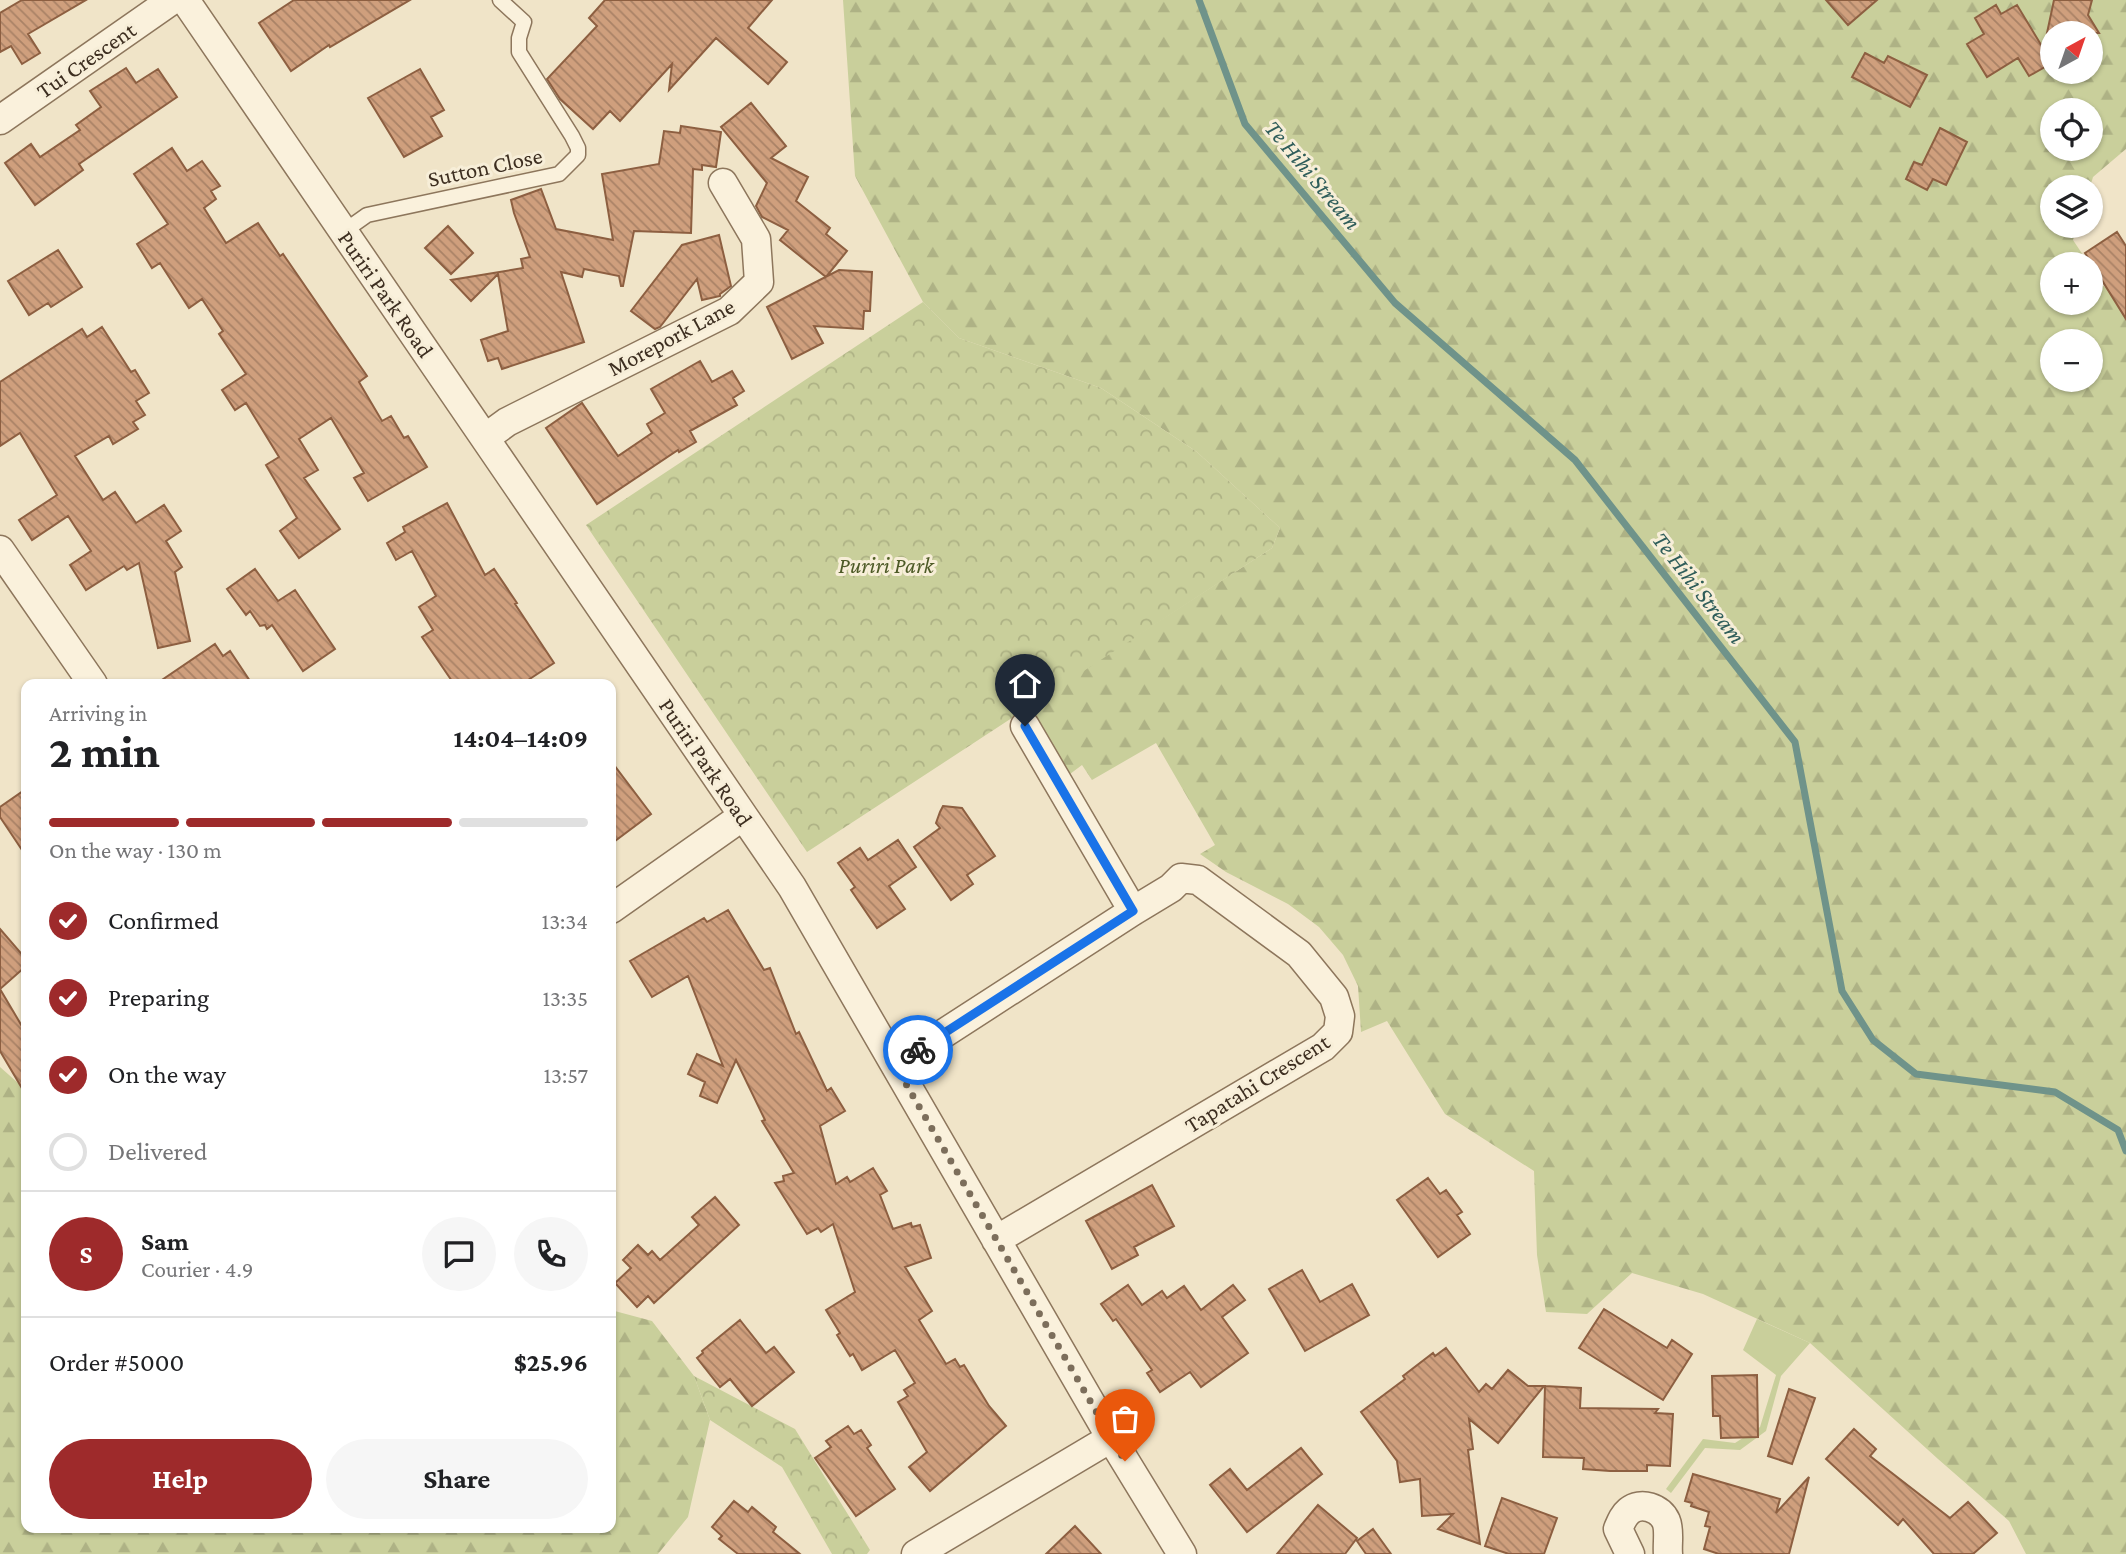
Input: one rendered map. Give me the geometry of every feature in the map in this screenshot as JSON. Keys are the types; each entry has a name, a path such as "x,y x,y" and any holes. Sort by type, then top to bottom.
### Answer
{"street":[{"name":"Tui Crescent","path":"0,120 172,0"},
{"name":"Puriri Park Road","path":"185,0 792,887 1111,1438 1182,1554"},
{"name":"Morepork Lane","path":"485,438 507,422 729,311 759,282 756,239 723,183"},
{"path":"0,550 90,679"},
{"path":"1025,726 1133,911"},
{"path":"616,906 743,817"},
{"name":"Tapatahi Crescent","path":"895,1065 1171,888 1181,878 1198,880 1299,954 1334,997 1340,1016 1338,1032 1323,1047 996,1240"},
{"path":"916,1554 1111,1438"},
{"path":"1630,1554 1618,1530 1623,1517 1632,1508 1645,1506 1659,1510 1667,1523 1668,1554"}],"lane":[{"name":"Sutton Close","path":"343,232 367,215 559,174 573,163 578,155 578,148 519,52 519,38 524,22 500,0"}],"green space":[{"path":"843,0 2126,0 2126,149 2095,175 2040,175 2040,238 2074,238 2081,252 2040,252 2040,315 2103,315 2103,286 2126,302 2126,1554 2026,1554 2009,1521 1810,1343 1703,1294 1632,1273 1587,1314 1546,1312 1537,1255 1534,1171 1445,1114 1387,1021 1361,1032 1358,986 1343,955 1319,927 1288,904 1226,872 1200,854 1215,845 1156,743 1092,780 1082,765 1070,774 1028,706 1272,548 1280,528 1197,452 1101,388 959,338 923,302 855,176"},
{"name":"Puriri Park","path":"923,302 959,338 1101,388 1197,452 1280,528 1272,548 807,852 586,525"},
{"path":"0,1067 21,1086 21,1533 616,1533 616,1311 652,1321 694,1376 710,1420 688,1517 658,1554 0,1554"},
{"path":"1757,1319 1810,1343 1781,1376 1766,1431 1740,1450 1705,1448 1671,1493 1666,1489 1703,1439 1735,1443 1760,1427 1776,1375 1743,1350"},
{"path":"694,1376 795,1429 870,1550 867,1554 832,1554 782,1467 710,1420"}],"building":[{"path":"22,0 86,0 28,34 40,53 22,64 11,46 0,52 0,13"},
{"path":"294,0 410,0 330,47 329,45 291,71 259,23"},
{"path":"605,0 772,0 748,28 787,62 768,84 716,38 669,90 672,64 620,121 610,111 593,129 560,99 547,79 597,26 589,18"},
{"path":"1826,0 1877,0 1848,25"},
{"path":"2054,0 2092,0 2088,15 2092,21 2050,21"},
{"path":"1996,5 2001,14 2017,5 2040,43 2040,70 2029,76 2018,58 1987,77 1967,44 1984,34 1975,18"},
{"path":"1865,53 1884,63 1888,56 1927,75 1910,107 1852,77"},
{"path":"126,68 136,83 158,69 177,97 79,164 83,170 35,205 5,163 31,144 40,157 80,130 76,125 101,107 90,91"},
{"path":"420,69 444,110 431,117 442,136 404,157 368,98"},
{"path":"751,103 786,146 771,158 808,177 796,201 830,228 826,234 847,251 826,277 780,240 788,230 762,217 756,206 767,183 721,127"},
{"path":"681,126 721,132 716,167 702,165 702,170 693,169 691,233 634,231 623,286 619,276 584,269 582,277 561,272 584,342 502,369 498,358 488,361 481,340 508,331 498,274 471,301 451,280 523,268 521,259 530,257 511,200 541,189 556,229 613,240 602,174 659,164 664,131 680,133"},
{"path":"1940,128 1967,142 1946,185 1933,179 1927,190 1906,179 1914,162 1922,165"},
{"path":"172,148 187,171 202,161 220,186 211,191 216,199 204,208 226,243 258,223 280,256 283,254 367,376 359,382 382,421 391,416 404,438 408,436 427,467 368,501 354,478 364,473 331,418 299,439 318,470 304,478 340,529 299,558 280,531 297,518 266,465 279,457 246,403 235,410 222,390 246,374 219,334 223,331 202,299 189,308 160,263 152,268 137,244 168,224 134,174"},
{"path":"448,226 473,253 451,274 425,248"},
{"path":"2117,232 2126,246 2126,319 2103,282 2103,252 2087,252"},
{"path":"719,235 731,286 720,296 702,300 697,279 660,327 655,329 631,311 682,245"},
{"path":"58,250 82,287 51,307 48,303 29,315 8,281"},
{"path":"839,270 872,272 870,311 864,311 863,329 814,326 823,343 792,359 767,307"},
{"path":"102,327 131,372 135,370 149,393 136,401 145,415 133,422 138,429 113,444 109,436 75,456 103,500 115,492 136,523 164,505 181,531 166,541 182,567 175,572 190,641 158,648 139,563 127,570 124,566 86,590 70,565 91,551 68,516 32,540 19,520 57,495 20,433 0,446 0,382 82,329 87,337"},
{"path":"700,361 712,382 732,371 744,391 733,398 737,405 690,431 696,442 679,452 678,450 597,504 546,428 582,403 618,456 652,433 647,424 665,413 651,389"},
{"path":"447,503 485,575 494,569 554,663 530,679 451,679 422,637 433,630 419,607 436,596 412,551 396,560 387,543 405,532 403,527"},
{"path":"255,569 278,601 295,590 335,649 303,671 272,625 267,629 265,625 260,626 250,611 246,615 227,589"},
{"path":"215,644 223,656 230,651 249,679 163,679"},
{"path":"616,768 651,814 616,840"},
{"path":"21,792 21,848 0,817 0,807"},
{"path":"943,806 962,808 995,856 967,875 973,884 951,900 914,847 940,828 936,823"},
{"path":"898,840 916,867 889,886 905,909 877,928 851,890 855,887 838,863 860,848 868,860"},
{"path":"728,910 764,970 770,968 796,1034 799,1032 827,1091 831,1088 845,1111 820,1126 836,1184 847,1177 850,1182 873,1168 887,1191 880,1195 893,1229 911,1223 912,1227 920,1225 931,1258 905,1267 932,1311 919,1320 946,1364 955,1359 960,1367 964,1365 989,1406 1006,1426 930,1491 909,1467 927,1452 898,1402 908,1396 904,1390 915,1383 895,1350 862,1370 837,1335 840,1333 826,1310 855,1292 833,1224 821,1232 818,1228 807,1234 775,1183 784,1181 783,1176 794,1173 762,1121 765,1120 736,1060 717,1103 700,1096 705,1082 688,1074 697,1054 723,1066 688,976 652,997 630,961 704,918 707,922"},
{"path":"0,929 21,953 21,970 0,989"},
{"path":"0,989 21,1025 21,1087 0,1051"},
{"path":"1428,1178 1440,1194 1446,1190 1462,1212 1457,1215 1470,1234 1438,1257 1397,1200"},
{"path":"1152,1185 1174,1226 1134,1247 1138,1255 1112,1269 1086,1221"},
{"path":"715,1197 739,1225 654,1303 648,1296 637,1307 616,1284 631,1268 623,1260 638,1245 648,1255 652,1251 660,1260 699,1225 692,1217"},
{"path":"1302,1270 1320,1302 1352,1284 1369,1315 1305,1351 1269,1289"},
{"path":"1128,1285 1142,1305 1162,1291 1167,1298 1184,1286 1201,1310 1233,1285 1245,1300 1222,1317 1248,1353 1201,1387 1190,1372 1160,1392 1147,1373 1152,1370 1116,1319 1113,1321 1101,1304"},
{"path":"1604,1309 1667,1348 1672,1340 1692,1354 1663,1400 1579,1348"},
{"path":"740,1320 766,1353 774,1347 794,1372 752,1406 730,1379 720,1387 697,1358"},
{"path":"1446,1348 1479,1392 1486,1384 1492,1389 1508,1370 1528,1386 1544,1386 1498,1443 1469,1419 1473,1449 1468,1450 1480,1544 1438,1529 1453,1514 1422,1516 1420,1479 1400,1482 1397,1461 1361,1412 1405,1379 1403,1376 1433,1353 1435,1356"},
{"path":"1757,1375 1758,1437 1721,1438 1720,1416 1713,1416 1712,1376"},
{"path":"1545,1386 1581,1388 1580,1408 1658,1409 1655,1413 1673,1414 1670,1466 1647,1465 1647,1471 1610,1471 1583,1469 1584,1458 1543,1457"},
{"path":"1789,1389 1815,1398 1792,1464 1768,1456"},
{"path":"848,1426 854,1434 861,1430 871,1445 867,1448 895,1489 856,1516 815,1458 831,1447 826,1441"},
{"path":"1854,1429 1876,1449 1870,1456 1950,1518 1968,1502 1997,1533 1973,1554 1934,1554 1903,1519 1898,1525 1826,1459"},
{"path":"1301,1448 1322,1474 1247,1532 1210,1485 1230,1469 1247,1490"},
{"path":"1693,1474 1780,1499 1776,1513 1809,1477 1789,1554 1719,1554 1704,1549 1710,1527 1705,1526 1709,1512 1685,1501"},
{"path":"1502,1498 1557,1518 1544,1554 1509,1554 1485,1546"},
{"path":"734,1501 748,1512 752,1507 776,1527 773,1532 800,1554 738,1554 719,1539 722,1536 712,1527"},
{"path":"1318,1505 1357,1538 1345,1554 1277,1554"},
{"path":"1075,1526 1101,1554 1046,1554"},
{"path":"1373,1529 1391,1554 1366,1554 1357,1541"}],"waterway":[{"name":"Te Hihi Stream","path":"1199,0 1245,124 1395,303 1575,460 1795,742 1842,991 1873,1040 1916,1074 2055,1092 2118,1130 2126,1151"}],"way so far":[{"path":"918,1050 895,1065 1125,1461"}],"route":[{"path":"918,1050 1133,911 1025,726"}]}
